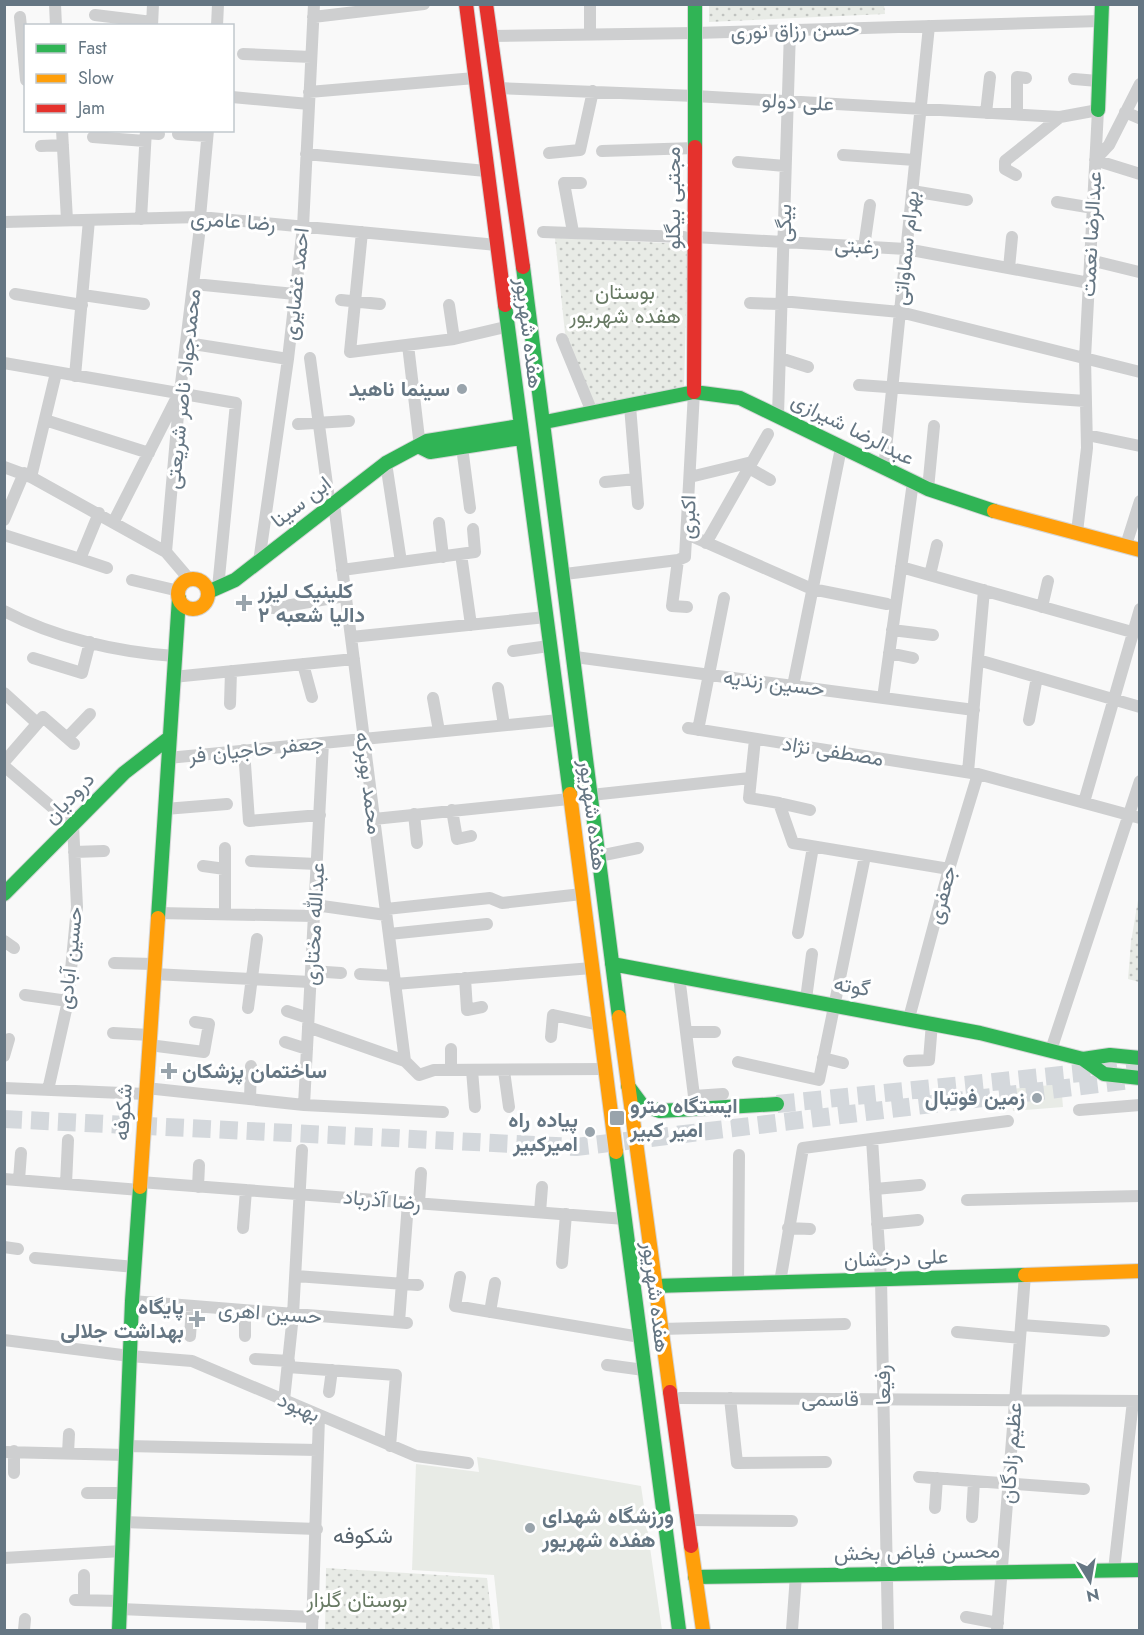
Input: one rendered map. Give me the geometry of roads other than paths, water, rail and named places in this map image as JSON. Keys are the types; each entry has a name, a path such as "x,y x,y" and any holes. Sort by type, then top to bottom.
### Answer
{"main road":[{"name":"هفده شهریور","path":"466,4 486,171 679,1630"},
{"name":"هفده شهریور","path":"486,4 545,422 612,964 703,1630"},
{"name":"مجتبی بیگلو","path":"694,392 689,237 695,148 695,4"},
{"path":"1098,110 1101,4"},
{"name":"عبدالرضا شیرازی","path":"545,422 694,392 740,398 884,470 928,489 978,507 1140,550"},
{"path":"521,432 545,422"},
{"name":"ابن سینا","path":"420,447 430,452 462,447 521,432"},
{"name":"ابن سینا","path":"213,590 235,580 386,463 428,441 521,432"},
{"path":"189,579 204,583 213,590 206,602 199,608 189,608 179,594 182,584 189,579"},
{"name":"شکوفه","path":"119,1630 132,1301 179,594"},
{"name":"درودیان","path":"7,887 73,825 124,772 169,738"},
{"name":"گوته","path":"612,964 909,1018 1083,1059 1104,1074 1140,1078"},
{"name":"گوته","path":"1083,1059 1110,1055 1140,1058"},
{"path":"628,1086 642,1105 660,1111 777,1104"},
{"name":"علی درخشان","path":"655,1286 1140,1271"},
{"name":"محسن فیاض بخش","path":"695,1577 1140,1570"}],"street":[{"path":"55,4 56,24"},
{"path":"95,15 152,24 153,4"},
{"path":"217,24 218,4"},
{"path":"313,11 424,4"},
{"path":"590,4 590,33"},
{"name":"احمد غضایری","path":"259,562 288,359 303,226 313,11"},
{"path":"20,18 24,59"},
{"name":"حسن رزاق نوری","path":"490,36 695,33 1100,21"},
{"name":"بهرام سماواتی","path":"884,470 929,26"},
{"name":"بیگی","path":"778,415 790,30"},
{"path":"243,54 311,57"},
{"path":"986,113 990,76"},
{"path":"1017,114 1017,77 1026,78"},
{"path":"234,97 309,98 475,78"},
{"path":"1074,79 1098,81"},
{"path":"1140,84 1109,145 1095,160 1140,174"},
{"name":"علی دولو","path":"498,88 695,96 1060,117 1098,110"},
{"path":"549,153 580,150 593,91"},
{"name":"عبدالرضا نعمت","path":"1077,532 1087,435 1085,358 1098,110"},
{"path":"1125,112 1139,118"},
{"path":"1016,176 1005,169 1005,161 1060,117"},
{"path":"62,132 67,220"},
{"path":"178,134 208,133"},
{"name":"محمدجواد ناصر شریعتی","path":"166,552 180,392 194,284 208,133"},
{"path":"93,137 159,134"},
{"path":"141,219 146,135"},
{"path":"41,146 63,145"},
{"path":"602,151 695,148"},
{"path":"306,154 486,171"},
{"path":"843,155 915,160"},
{"path":"738,162 785,166"},
{"path":"573,232 564,183 581,183"},
{"path":"912,191 967,200"},
{"path":"1057,202 1092,208"},
{"path":"864,247 870,205"},
{"name":"رضا عامری","path":"4,222 141,219 303,226 497,245"},
{"path":"75,376 89,220"},
{"path":"362,232 350,352 454,339 501,328"},
{"name":"رغبتی","path":"543,232 689,237 906,249 1089,283"},
{"path":"1009,268 1012,237"},
{"path":"1090,260 1139,272"},
{"path":"194,284 295,294"},
{"path":"15,294 144,304"},
{"path":"341,300 380,304"},
{"path":"750,303 781,302 900,312 1140,372"},
{"path":"449,305 454,339"},
{"path":"562,339 592,412"},
{"path":"187,343 288,359"},
{"path":"408,345 420,447"},
{"name":"محمد بوبرکه","path":"310,358 342,570 405,1062"},
{"path":"780,358 808,367"},
{"path":"4,363 236,403 213,590"},
{"path":"5,518 27,475 45,420 56,372"},
{"path":"859,385 1085,401"},
{"path":"114,521 180,392"},
{"name":"اکبری","path":"565,574 678,560 685,557 694,392"},
{"path":"630,405 638,504"},
{"path":"45,420 149,453"},
{"path":"298,424 349,421"},
{"path":"928,489 934,426"},
{"path":"706,543 768,434"},
{"path":"1087,435 1140,446"},
{"path":"462,447 470,508"},
{"path":"793,686 841,448"},
{"path":"386,463 401,562"},
{"path":"690,477 750,465 770,480"},
{"path":"4,467 27,475 114,521 166,552 189,579"},
{"path":"605,482 636,479"},
{"path":"883,698 913,482"},
{"path":"1126,545 1140,501"},
{"path":"80,559 99,513"},
{"path":"439,524 443,557"},
{"path":"342,570 475,552 473,529"},
{"path":"687,534 812,589 887,604"},
{"path":"4,535 107,568"},
{"path":"930,575 937,545"},
{"path":"461,554 471,624"},
{"path":"678,560 672,606 687,607"},
{"path":"901,567 1132,632"},
{"path":"132,580 179,594"},
{"path":"1042,607 1048,581"},
{"name":"جعفری","path":"909,1018 973,773 974,710 984,590"},
{"path":"273,608 345,596"},
{"path":"708,675 724,598"},
{"path":"1084,802 1140,609"},
{"path":"4,611 31,624 90,642 149,654 174,656"},
{"path":"351,637 546,617"},
{"path":"892,630 933,635"},
{"path":"33,658 82,674 90,642"},
{"path":"513,651 549,646"},
{"path":"889,653 913,658"},
{"name":"حسین زندیه","path":"574,657 974,710"},
{"path":"173,677 354,660"},
{"path":"978,660 1140,707"},
{"path":"303,664 312,697"},
{"path":"230,704 231,671"},
{"name":"مصطفی نژاد","path":"708,675 693,729 973,773 1134,816"},
{"path":"1029,720 1037,677"},
{"path":"498,688 504,725"},
{"path":"4,693 37,723"},
{"path":"433,698 439,731"},
{"path":"73,825 4,764 43,717 70,741 90,714"},
{"name":"جعفر حاجیان فر","path":"168,758 559,720"},
{"path":"755,739 749,798 810,810"},
{"name":"عبدالله مختاری","path":"304,1105 323,742"},
{"path":"244,750 249,821 320,814"},
{"path":"591,795 750,778"},
{"path":"1051,1050 1134,816 1140,781"},
{"path":"374,819 569,798"},
{"path":"779,803 793,843 949,869"},
{"path":"165,809 226,804"},
{"path":"452,810 457,839 471,836"},
{"path":"414,814 417,843"},
{"name":"حسین آبادی","path":"48,1090 68,1001 76,907 73,825"},
{"path":"798,933 813,847"},
{"path":"225,848 225,914"},
{"path":"599,856 638,848"},
{"path":"74,852 104,851"},
{"path":"738,1062 819,1080 865,856"},
{"path":"251,861 317,864"},
{"path":"203,866 225,868"},
{"path":"158,913 386,912 490,898 502,903 582,894"},
{"path":"389,934 487,924"},
{"path":"248,1008 250,978 257,939"},
{"path":"806,999 812,954"},
{"path":"114,963 250,978 311,977 341,973"},
{"path":"360,974 395,980 465,978 592,968"},
{"path":"679,976 694,1096 723,1094"},
{"path":"465,978 467,1010 482,1007"},
{"path":"25,995 68,1001"},
{"path":"287,1011 405,1062 418,1075 434,1070 605,1069"},
{"path":"551,1037 553,1015 599,1025"},
{"path":"113,1033 204,1052 209,1024 195,1022"},
{"path":"909,1061 929,1060 932,1023"},
{"path":"686,1032 715,1032"},
{"path":"4,1056 9,1040"},
{"path":"285,1042 307,1049"},
{"path":"451,1049 451,1070"},
{"path":"823,1058 843,1064"},
{"path":"250,1099 251,1066"},
{"path":"472,1070 475,1107"},
{"path":"504,1071 508,1107"},
{"path":"4,1088 146,1091 304,1105 443,1112"},
{"path":"1079,1110 1140,1105"},
{"path":"780,1282 803,1148 1008,1121"},
{"name":"رفیعا","path":"872,1139 881,1279 888,1630"},
{"path":"66,1184 68,1140"},
{"path":"284,1400 296,1275 302,1150"},
{"path":"19,1180 21,1153"},
{"path":"738,1284 739,1155"},
{"path":"198,1187 199,1166"},
{"path":"400,1283 413,1203 421,1173"},
{"name":"رضا آذرباد","path":"4,1179 66,1184 198,1187 299,1193 625,1219"},
{"path":"875,1189 920,1185"},
{"path":"540,1212 543,1187"},
{"path":"243,1228 246,1190"},
{"path":"967,1200 1140,1196"},
{"path":"561,1263 566,1214"},
{"path":"877,1224 918,1220"},
{"path":"788,1228 810,1229"},
{"path":"4,1248 18,1249"},
{"path":"35,1258 135,1267"},
{"path":"296,1275 418,1285"},
{"name":"عظیم زادگان","path":"997,1627 1025,1275"},
{"path":"460,1277 455,1306 640,1337"},
{"name":"حسین اهری","path":"132,1301 403,1322 400,1283"},
{"path":"490,1312 495,1283"},
{"path":"190,1336 192,1306"},
{"path":"245,1311 245,1336"},
{"path":"661,1329 845,1324"},
{"path":"957,1332 1104,1331"},
{"name":"بهبود","path":"4,1340 204,1364 319,1417 416,1456 468,1463"},
{"path":"255,1359 332,1370 396,1375 390,1446"},
{"path":"607,1365 645,1370"},
{"path":"329,1392 332,1370"},
{"name":"قاسمی","path":"680,1398 1136,1401"},
{"path":"730,1398 737,1463 826,1462"},
{"path":"1114,1570 1136,1401"},
{"path":"312,1630 319,1417"},
{"path":"68,1453 69,1434"},
{"path":"14,1473 9,1451 68,1453 126,1450 318,1450"},
{"path":"919,1477 1084,1489"},
{"path":"935,1508 937,1478"},
{"path":"972,1517 974,1481"},
{"path":"87,1493 124,1493"},
{"path":"687,1521 792,1521"},
{"path":"123,1522 317,1529"},
{"path":"4,1558 122,1551"},
{"path":"84,1575 79,1600 120,1605 313,1617"},
{"path":"792,1630 796,1575"},
{"path":"966,1617 997,1627"}],"tunnel":[{"path":"777,1104 1140,1067"},
{"path":"4,1119 576,1147 1132,1080"}],"place":[{"name":"سینما ناهید","path":"462,389"},
{"name":"کلینیک لیزر دالیا شعبه ۲","path":"244,603"},
{"name":"ساختمان پزشکان","path":"169,1071"},
{"name":"زمین فوتبال","path":"1037,1098"},
{"name":"ایستگاه مترو امیر کبیر","path":"617,1118"},
{"name":"پیاده راه امیرکبیر","path":"590,1132"},
{"name":"پایگاه بهداشت جلالی","path":"197,1319"},
{"name":"ورزشگاه شهدای هفده شهریور","path":"530,1528"}],"district":[{"name":"شکوفه","path":"363,1535"}],"park label":[{"name":"بوستان هفده شهریور","path":"625,304"},
{"name":"بوستان گلزار","path":"357,1600"}]}
